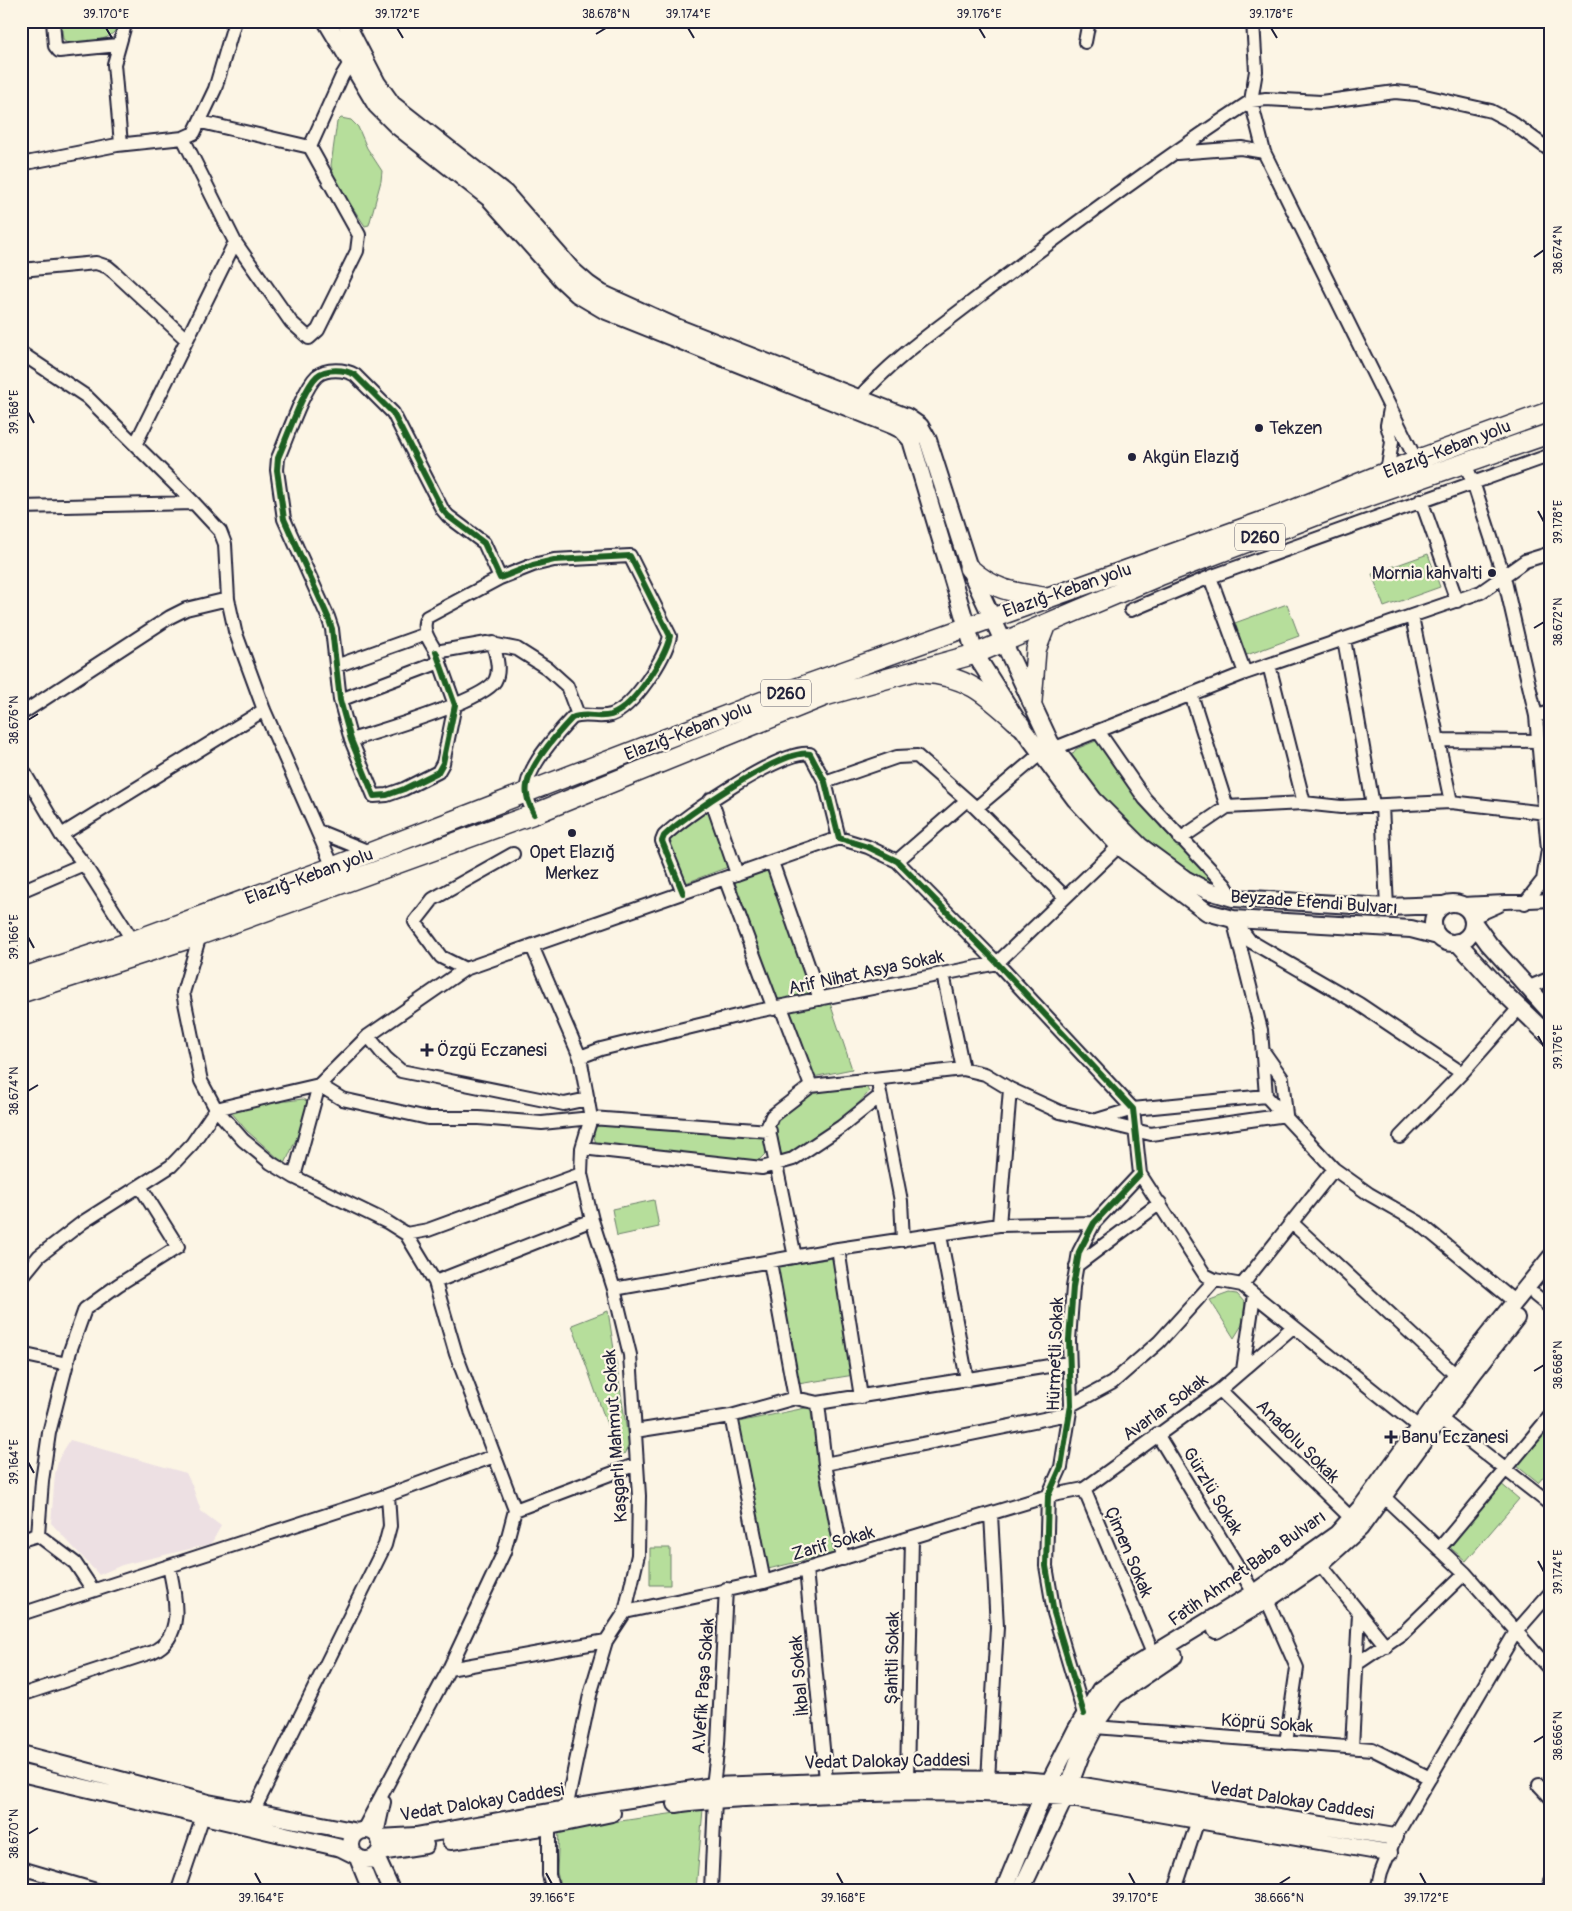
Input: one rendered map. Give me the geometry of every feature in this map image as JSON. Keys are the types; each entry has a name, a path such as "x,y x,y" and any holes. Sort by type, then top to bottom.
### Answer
{"highway":[{"name":"Elazığ-Keban yolu","path":"21,978 132,941 372,853 797,688 1283,514 1416,460 1551,411"},
{"name":"Elazığ-Keban yolu","path":"21,993 200,935 534,814 825,696 975,654 1158,576 1336,508 1551,433"},
{"path":"969,568 990,585 1002,590 1047,598"},
{"path":"1032,701 1036,650 1046,624"},
{"path":"908,673 946,675 974,685 1020,725"}],"main road":[{"path":"326,21 350,64"},
{"name":"Beyzade Efendi Bulvarı","path":"345,21 377,83 392,104 505,193 572,270 600,293 676,327 907,417 920,426 928,440 969,568 1032,701 1047,751 1074,799 1119,846 1207,912 1233,919 1411,929 1438,936"},
{"name":"Beyzade Efendi Bulvarı","path":"350,64 380,110 397,126 490,199 577,294 604,310 894,426 909,436 975,654 1020,725 1140,846 1185,879 1206,890 1233,898 1387,907 1442,906"},
{"path":"1473,920 1469,935 1457,942 1446,942 1438,936 1433,923 1437,910 1442,906 1452,902 1462,904 1473,920 1489,944 1551,1013"},
{"path":"1457,942 1519,1008 1551,1038"},
{"name":"Fatih Ahmet Baba Bulvarı","path":"1021,1890 1068,1790 1081,1754 1095,1727 1115,1696 1225,1624 1336,1534 1351,1518 1457,1376 1551,1257"},
{"name":"Fatih Ahmet Baba Bulvarı","path":"1004,1890 1047,1789 1084,1714 1100,1690 1131,1668 1320,1564 1360,1528 1474,1372 1551,1273"},
{"name":"Vedat Dalokay Caddesi","path":"21,1754 208,1803 372,1840 549,1826 601,1814 714,1793 836,1794 1047,1789 1068,1790 1395,1837"},
{"path":"21,1773 341,1848 367,1860 372,1840"},
{"name":"Vedat Dalokay Caddesi","path":"372,1840 416,1836 566,1809 826,1780 988,1780 1047,1789"},
{"name":"Vedat Dalokay Caddesi","path":"1068,1790 1198,1820 1389,1853"},
{"path":"371,1890 351,1844 372,1840"},
{"path":"372,1840 390,1890"}],"street":[{"path":"53,21 55,46 59,51 118,45"},
{"path":"121,144 114,64 126,21"},
{"path":"21,164 121,144 183,138 194,133 201,122 214,89 235,21"},
{"path":"1085,42 1089,21"},
{"path":"1253,21 1256,71 1251,101 1264,152 1416,460"},
{"path":"310,148 342,76 350,64"},
{"path":"858,399 872,382 904,354 1047,245 1251,101 1266,99 1321,102 1395,92 1416,94 1491,111 1510,121 1551,151"},
{"path":"183,138 235,242 291,322 304,335 309,338 313,337 357,251 359,241 351,221 310,148 201,122"},
{"path":"1177,153 1241,148 1264,152"},
{"path":"136,443 235,242"},
{"path":"21,270 102,264 108,267 187,340"},
{"path":"21,353 74,387 136,443 166,477 213,521 220,531 225,544 228,599 235,631 264,710 333,867"},
{"path":"500,578 484,543 448,516 442,509 392,413 355,374 348,371 319,374 309,388 278,458 277,470 284,519 328,616 332,629 340,700 351,740 370,792 374,796 387,796 438,772 443,763 455,704 438,657 426,634 424,622 427,617 500,578 533,565 554,560 630,556 670,636 668,646 635,696 611,715 578,715 568,723 536,763 530,774 526,794 534,814"},
{"path":"1387,472 1392,442 1387,424 1390,409"},
{"path":"1131,610 1210,577 1551,454"},
{"path":"1465,464 1473,482 1504,577 1536,716 1549,854 1544,880 1525,903"},
{"path":"1421,500 1457,601"},
{"path":"21,507 194,503"},
{"path":"897,861 971,804 1047,751 1245,673 1481,592 1525,562 1551,553"},
{"path":"1210,577 1245,673"},
{"path":"21,714 170,617 186,609 228,599"},
{"path":"1412,617 1451,802"},
{"path":"336,666 426,634"},
{"path":"1344,640 1378,806 1387,907"},
{"path":"340,700 472,644 493,643 517,649 556,674 570,691 578,715"},
{"path":"351,740 477,696 494,682 498,672 493,643"},
{"path":"1269,665 1304,802"},
{"path":"1191,694 1227,807"},
{"path":"61,835 264,710"},
{"path":"1536,716 1551,712"},
{"path":"1098,731 1145,799 1180,839 1225,885 1233,898"},
{"path":"1438,740 1538,741"},
{"path":"683,893 662,841 664,836 711,799 784,759 805,753 813,757 825,782 839,838"},
{"path":"825,782 883,761 906,755 916,756 971,804 1065,897"},
{"path":"21,768 61,835 84,864 132,941"},
{"path":"711,799 731,876 777,1008 811,1086"},
{"path":"1180,839 1227,807 1304,802 1341,808 1451,802 1546,813"},
{"path":"318,831 372,853"},
{"path":"294,1177 319,1085 368,1036 465,969 839,838 868,847 897,861 997,963 1133,1109 1140,1174 1205,1275 1216,1280 1242,1286 1420,1428"},
{"path":"997,963 1119,846"},
{"path":"465,969 441,957 415,922 433,899 513,854"},
{"path":"772,862 820,998"},
{"path":"21,891 84,864"},
{"path":"1462,904 1525,903 1551,900"},
{"path":"1473,920 1505,903"},
{"path":"1233,919 1245,944 1264,1051 1266,1096 1286,1115 1334,1169 1369,1194 1418,1222 1515,1302"},
{"path":"200,935 183,993 202,1080 216,1110 243,1140 271,1162 294,1177 387,1222 406,1234 435,1282 456,1354 515,1510 504,1552 449,1669 388,1787 372,1840"},
{"path":"1245,944 1359,1004 1462,1073"},
{"name":"Kaşgarlı Mahmut Sokak","path":"532,946 580,1057 591,1118 582,1148 581,1174 592,1220 614,1289 630,1355 639,1496 638,1555 625,1612 606,1641 590,1695 566,1809"},
{"name":"Arif Nihat Asya Sokak","path":"580,1057 601,1048 820,998 997,963"},
{"path":"943,974 963,1068"},
{"path":"1527,988 1551,978"},
{"path":"1400,1137 1462,1073 1519,1008"},
{"path":"368,1036 386,1058 401,1070 564,1104 588,1099"},
{"path":"1264,1051 1282,1078 1286,1115"},
{"path":"795,1257 768,1126 772,1116 811,1086 963,1068 985,1074 1010,1089 1060,1112 1151,1134 1286,1115"},
{"path":"877,1079 901,1201 903,1240"},
{"path":"21,1278 39,1256 83,1222 171,1166 192,1144 216,1110 319,1085 342,1099 428,1118 480,1118 542,1123 591,1118 770,1131"},
{"path":"999,1225 1010,1089"},
{"path":"582,1148 762,1168 793,1159 841,1127 880,1096"},
{"path":"1097,1120 1133,1109 1266,1096"},
{"path":"1242,1286 1334,1169"},
{"path":"406,1234 428,1230 581,1174"},
{"name":"Hürmetli Sokak","path":"1084,1714 1054,1612 1046,1566 1048,1496 1060,1467 1070,1410 1068,1363 1073,1286 1079,1252 1094,1223 1140,1174"},
{"path":"38,1535 42,1481 49,1433 67,1364 85,1309 118,1285 178,1247 140,1186"},
{"path":"1076,1266 1160,1203"},
{"path":"435,1282 592,1220"},
{"path":"614,1289 795,1257 999,1225 1094,1223"},
{"path":"1292,1223 1457,1376"},
{"path":"940,1235 967,1380"},
{"path":"838,1250 861,1397"},
{"path":"770,1262 796,1398"},
{"path":"825,1464 1070,1410 1112,1383 1159,1342 1216,1280"},
{"path":"1243,1370 1254,1295"},
{"path":"1534,1295 1551,1308"},
{"name":"Avarlar Sokak","path":"1048,1496 1084,1488 1220,1390 1294,1327"},
{"path":"21,1354 67,1364"},
{"path":"635,1431 731,1416 796,1398 818,1403 1068,1363"},
{"name":"Anadolu Sokak","path":"1220,1390 1351,1518"},
{"path":"818,1403 825,1464 843,1559"},
{"path":"1439,1549 1551,1415"},
{"path":"731,1416 764,1582"},
{"path":"1441,1419 1551,1505"},
{"name":"Gürzlü Sokak","path":"1157,1434 1260,1596 1297,1668 1286,1743"},
{"path":"21,1614 388,1494 494,1456"},
{"path":"515,1510 637,1464"},
{"name":"Çimen Sokak","path":"1084,1488 1154,1656"},
{"path":"253,1812 385,1545 390,1526 388,1494"},
{"name":"Zarif Sokak","path":"625,1612 764,1582 1048,1496"},
{"path":"1384,1497 1465,1573 1515,1633 1551,1671"},
{"path":"988,1780 997,1626 991,1514"},
{"path":"21,1540 38,1535"},
{"path":"38,1535 75,1563 93,1590"},
{"name":"Şahitli Sokak","path":"906,1779 912,1538"},
{"path":"1320,1564 1386,1646"},
{"path":"21,1695 152,1652 165,1645 172,1635 175,1625 175,1593 169,1566"},
{"name":"İkbal Sokak","path":"806,1569 826,1780"},
{"path":"1358,1662 1386,1646 1441,1599 1465,1573"},
{"name":"A.Vefik Paşa Sokak","path":"711,1890 714,1793 726,1589"},
{"path":"1378,1890 1381,1873 1395,1837 1515,1633 1551,1592"},
{"path":"1352,1747 1358,1662 1359,1613"},
{"path":"449,1669 606,1641"},
{"name":"Köprü Sokak","path":"1095,1727 1372,1749 1430,1778"},
{"path":"1539,1785 1551,1798"},
{"path":"178,1890 203,1816"},
{"path":"1175,1890 1198,1820"},
{"path":"549,1826 549,1875 553,1890"},
{"path":"21,1868 96,1890"},
{"path":"1548,1890 1551,1882"}],"shaded area":[{"path":"70,1440 186,1473 201,1511 221,1526 211,1544 122,1565 99,1575 51,1523 55,1474 59,1458"}],"green space":[{"path":"61,21 120,21 117,29 106,38 92,41 67,42 63,39"},
{"path":"341,118 351,120 358,127 367,148 382,171 369,225 365,226 335,181 331,165 337,122"},
{"path":"1428,554 1440,587 1384,607 1372,574"},
{"path":"1287,604 1299,636 1244,656 1232,624"},
{"path":"1096,741 1162,829 1223,888 1191,874 1157,850 1125,821 1096,789 1071,756 1076,749"},
{"path":"706,805 728,867 683,884 665,838"},
{"path":"769,867 812,992 776,1000 734,879"},
{"path":"829,1000 852,1069 813,1077 788,1010"},
{"path":"865,1084 869,1092 850,1111 805,1144 782,1158 774,1120 815,1089"},
{"path":"303,1099 308,1102 309,1110 285,1164 247,1131 231,1112 256,1105"},
{"path":"598,1124 765,1137 768,1151 758,1161 596,1144 593,1133"},
{"path":"654,1200 659,1227 617,1236 612,1209"},
{"path":"833,1258 854,1375 798,1384 776,1272 778,1267"},
{"path":"1229,1293 1237,1294 1245,1303 1242,1325 1234,1338 1210,1300"},
{"path":"608,1311 629,1445 624,1454 617,1453 572,1325"},
{"path":"810,1407 835,1553 768,1569 738,1422"},
{"path":"1551,1424 1551,1468 1538,1483 1517,1466"},
{"path":"1500,1483 1519,1499 1466,1561 1447,1545"},
{"path":"650,1548 670,1548 670,1585 650,1585"},
{"path":"703,1809 696,1890 561,1890 557,1872 559,1830"}],"cycle path":[{"path":"436,652 455,705 443,763 438,772 404,789 387,795 374,796 351,740 340,700 332,629 284,519 277,470 278,458 301,402 312,382 321,373 336,370 355,375 393,413 442,509 448,516 484,543 500,578 533,565 554,560 630,556 670,636 655,669 629,702 611,715 577,716 572,718 550,743 535,765 527,786 528,800 534,814"},
{"path":"683,893 662,841 664,836 691,814 757,772 779,761 797,755 810,754 825,782 839,838 868,847 897,861 997,963 1133,1109 1140,1174 1094,1223 1079,1252 1073,1287 1069,1340 1071,1405 1061,1467 1048,1496 1046,1566 1054,1613 1084,1714"}],"place":[{"name":"Tekzen","path":"1259,428"},
{"name":"Akgün Elazığ","path":"1132,457"},
{"name":"Mornia kahvalti","path":"1492,573"},
{"name":"Opet Elazığ Merkez","path":"572,833"},
{"name":"Özgü Eczanesi","path":"427,1050"},
{"name":"Banu Eczanesi","path":"1391,1437"}]}
